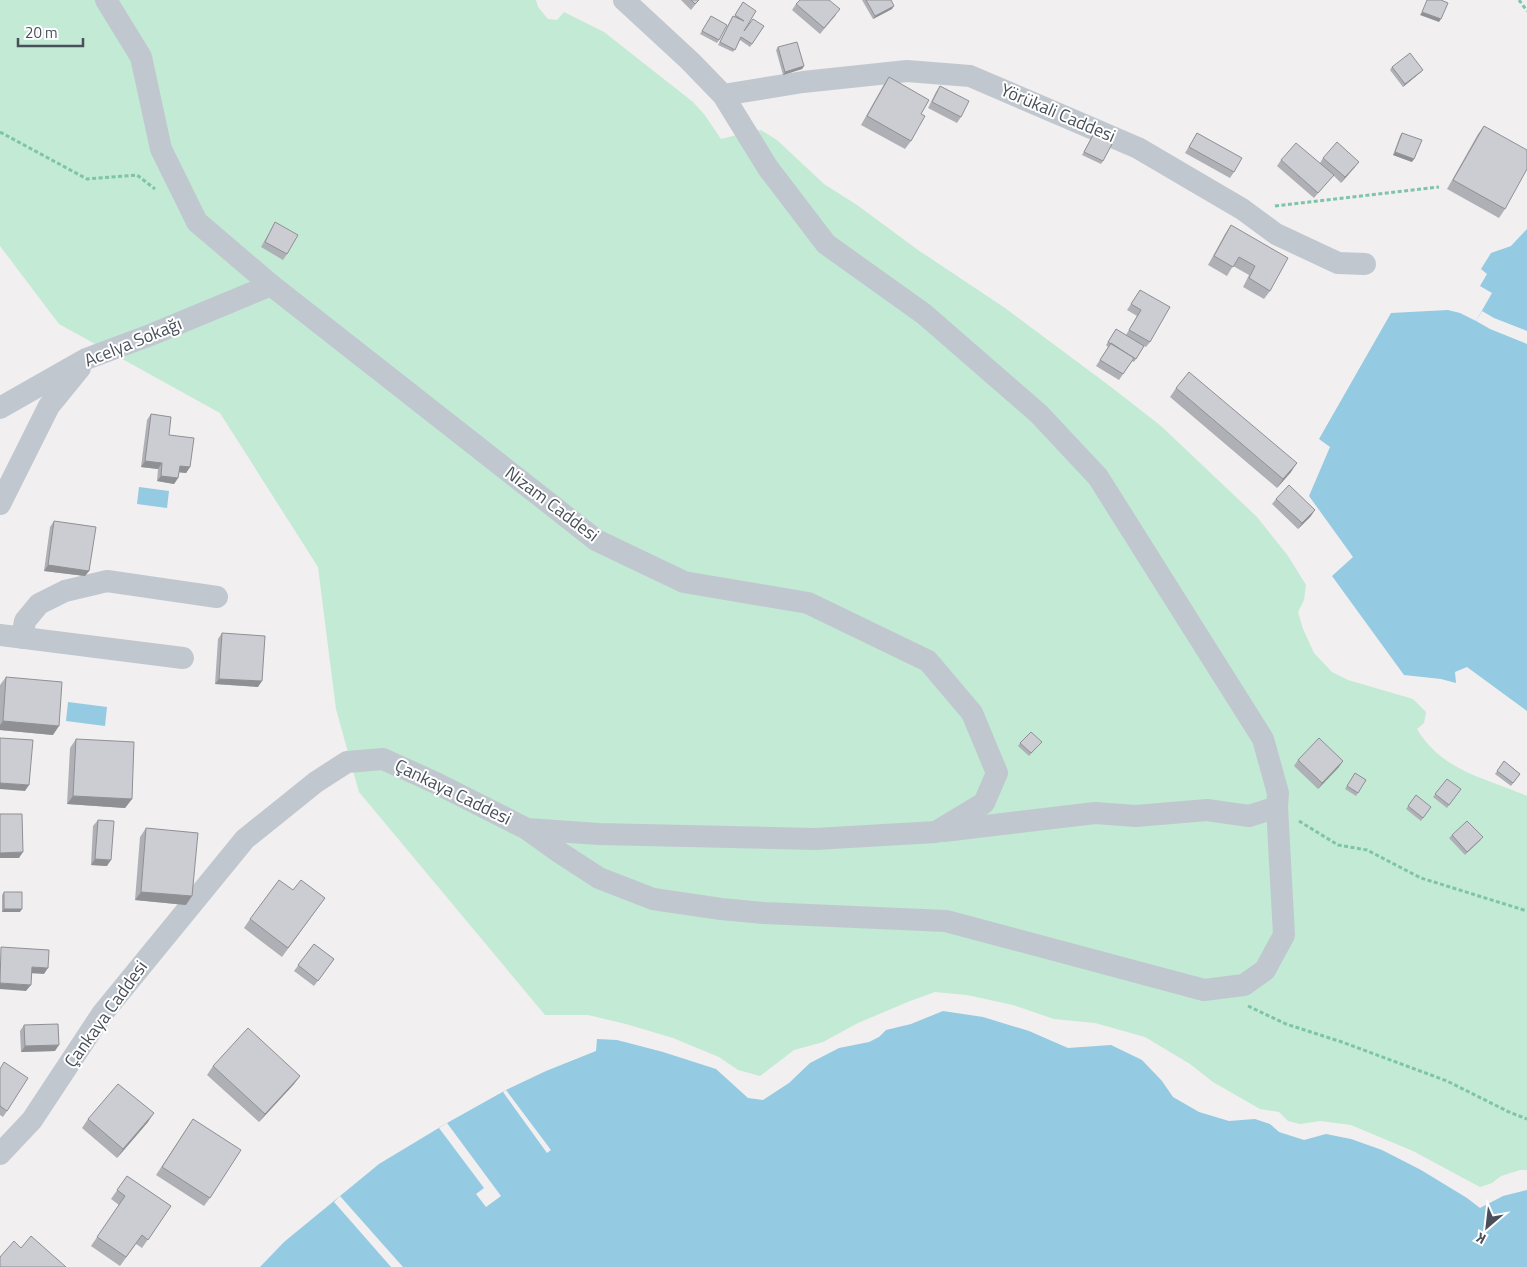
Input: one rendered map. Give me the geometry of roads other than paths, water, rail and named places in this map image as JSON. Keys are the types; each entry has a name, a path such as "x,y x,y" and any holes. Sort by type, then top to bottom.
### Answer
{"street":[{"name":"Nizam Caddesi","path":"106,0 141,57 161,149 197,222 271,285 596,540 684,582 808,602 928,662 972,714 997,773 984,803 936,832 815,839"},
{"path":"528,829 599,878 653,899 764,913 946,921 1204,990 1244,985 1265,970 1284,935 1278,793 1263,739 1098,477 1039,414 924,314 826,244 768,168 724,95 624,0"},
{"name":"Yörükali Caddesi","path":"724,95 803,82 907,71 970,76 1138,148 1242,209 1276,234 1338,262 1365,264"},
{"name":"Acelya Sokağı","path":"0,408 86,359 153,334 271,285"},
{"path":"0,504 49,406 86,359"},
{"path":"11,636 38,604 65,591 108,581 217,597"},
{"path":"11,636 183,658"},
{"name":"Çankaya Caddesi","path":"0,1154 32,1120 102,1014 245,840 316,782 347,762 383,759 528,829 599,834 815,839"},
{"path":"936,832 1095,813 1136,816 1207,810 1249,816 1278,807"}],"water":[{"path":"1527,229 1527,711 1467,667 1455,672 1456,683 1441,679 1404,675 1332,576 1353,557 1309,496 1330,447 1319,439 1391,313 1448,310 1460,313 1476,321 1492,293 1480,286 1487,274 1481,269 1491,253 1511,246"},
{"path":"139,487 169,491 167,508 137,504"},
{"path":"68,702 107,707 105,726 66,721"},
{"path":"943,1011 983,1017 1029,1031 1068,1048 1111,1045 1142,1060 1162,1081 1173,1097 1199,1112 1229,1121 1255,1119 1270,1124 1279,1132 1304,1140 1326,1134 1351,1139 1382,1150 1421,1170 1480,1208 1503,1196 1527,1190 1527,1267 260,1267 284,1242 379,1164 506,1090 546,1071 596,1051 597,1039 617,1040 716,1069 748,1098 763,1100 789,1083 810,1063 839,1048 869,1042 879,1037 886,1030 911,1024"}]}
